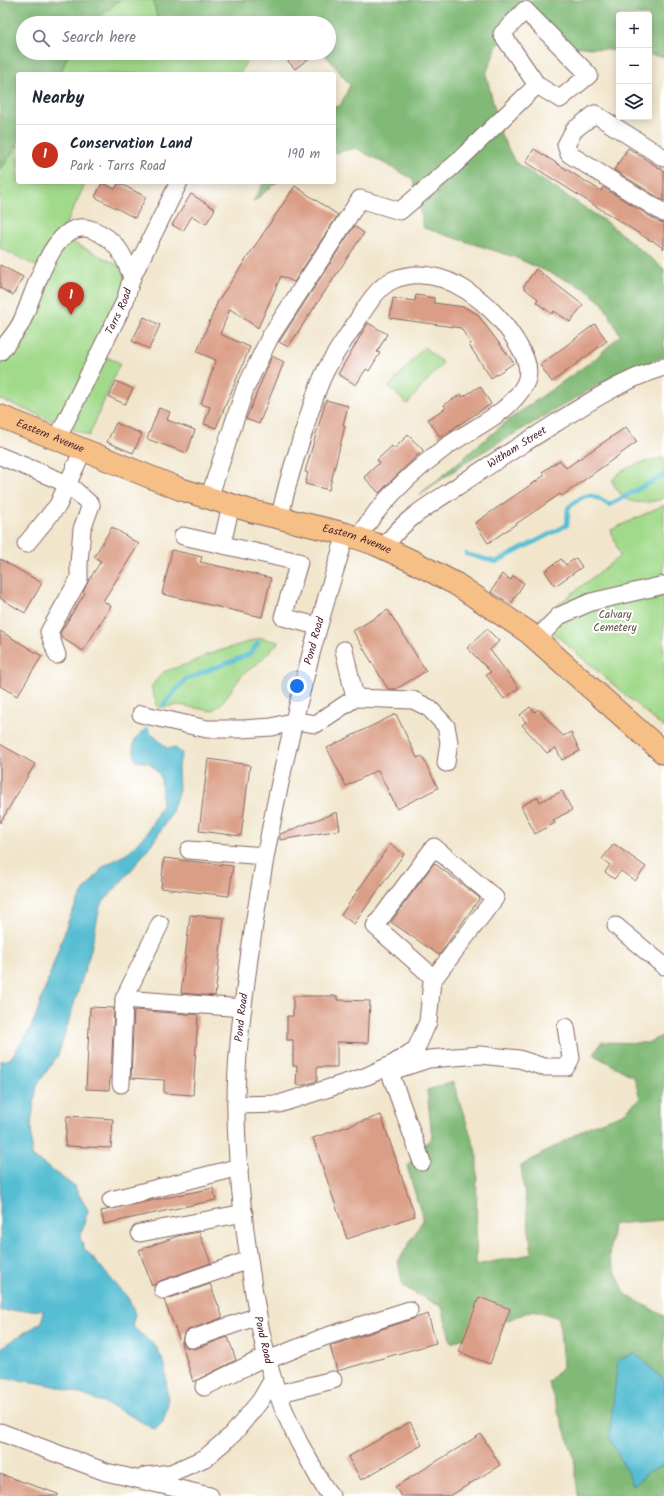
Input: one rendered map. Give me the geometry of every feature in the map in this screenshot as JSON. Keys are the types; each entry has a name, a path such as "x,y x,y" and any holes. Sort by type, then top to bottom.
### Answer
{"main road":[{"name":"Eastern Avenue","path":"0,416 180,489 231,505 352,536 384,548 456,584 489,605 536,640 664,753"}],"street":[{"path":"525,10 589,75 560,99 537,85 502,34 525,10"},
{"path":"209,498 245,389 270,337 360,199 400,211 453,166 537,85"},
{"path":"664,158 595,114 574,130 566,145 569,154 664,214"},
{"name":"Tarrs Road","path":"57,439 125,301 132,277 178,184"},
{"path":"0,352 20,325 49,254 60,240 75,229 89,228 103,234 116,244 132,277"},
{"name":"Pond Road","path":"280,518 296,456 326,371 370,299 392,280 413,276 428,276 469,291 484,301 513,333 523,353 529,371 526,383 514,399 490,420 447,446 408,479 385,500 369,521 352,536 317,626 295,721 265,856 239,1039 236,1105 240,1167 249,1260 258,1316 275,1387 295,1438 331,1496"},
{"name":"Witham Street","path":"384,548 393,534 419,512 494,462 639,374 664,367"},
{"path":"26,544 58,506 83,450"},
{"path":"0,456 68,484 91,505 82,529 79,579 49,632 57,655"},
{"path":"222,544 231,505"},
{"path":"183,536 299,562 283,617 317,626"},
{"path":"536,640 560,616 591,602 664,585"},
{"path":"344,650 355,698"},
{"path":"141,714 208,728 242,730 272,727 295,721 316,724 355,698 413,700 429,708 446,726 449,742 446,763"},
{"path":"389,1069 416,1049 428,1022 432,981 495,898 434,847 375,926 434,978"},
{"path":"189,850 265,856"},
{"path":"121,1084 124,999 160,924"},
{"path":"616,926 664,966"},
{"path":"124,999 243,1008"},
{"path":"236,1105 280,1104 389,1069 429,1059 480,1055 519,1059 544,1068 566,1067 571,1058 566,1027"},
{"path":"389,1069 422,1162"},
{"path":"111,1200 240,1167"},
{"path":"140,1233 244,1213"},
{"path":"163,1290 249,1260"},
{"path":"204,1387 267,1358 324,1337 409,1310"},
{"path":"192,1339 258,1316"},
{"path":"133,1478 171,1473 205,1458 233,1434 260,1401 275,1387 333,1380"},
{"path":"0,1432 106,1472 210,1496"}],"green space":[{"path":"0,0 119,0 102,16 16,16 16,60 66,60 61,72 16,72 16,147 0,171"},
{"path":"87,0 273,0 266,16 79,16"},
{"path":"153,0 664,0 664,57 652,55 652,12 616,12 616,51 563,45 525,21 497,46 486,74 501,135 515,162 608,223 664,269 664,357 614,376 474,457 419,495 511,418 595,359 620,335 603,304 584,288 514,257 424,228 413,179 356,148 336,153 336,107 340,106 350,85 330,60 336,60 336,16 156,16"},
{"path":"57,60 247,60 241,72 51,72"},
{"path":"16,130 16,184 85,184 60,236 142,277 104,356 120,363 89,436 0,399 0,353 40,268 0,248 0,157"},
{"path":"263,184 275,184 253,202"},
{"path":"424,347 443,363 407,404 389,387"},
{"path":"664,457 664,498 656,501 634,502 627,499 616,489 612,481 622,471 635,465"},
{"name":"Calvary Cemetery","path":"664,505 664,728 538,620 620,556 611,530"},
{"path":"261,638 279,642 257,664 243,674 221,704 212,711 179,705 158,708 151,687 163,672 193,662 206,655"},
{"path":"664,1035 664,1220 613,1224 609,1257 626,1295 664,1316 664,1496 578,1496 574,1457 548,1382 563,1366 559,1318 533,1310 451,1343 442,1307 403,1287 398,1262 423,1220 407,1166 432,1137 427,1090 453,1082 477,1154 476,1265 532,1254 521,1166 590,1126 623,1114 640,1098 634,1077 594,1055 601,1042 647,1043"}],"water":[{"path":"145,731 154,736 167,748 175,748 182,753 178,767 179,790 171,814 156,838 133,868 100,906 91,950 58,1055 37,1085 31,1124 32,1156 74,1186 88,1210 80,1237 84,1248 128,1298 135,1314 132,1326 157,1348 165,1365 168,1403 163,1422 155,1430 117,1409 90,1397 63,1388 0,1378 0,1348 42,1322 43,1310 0,1311 0,1061 10,1059 29,1031 35,1018 70,916 83,892 104,866 128,853 147,833 162,805 161,777 150,763 136,761 133,747 134,743 137,736"},
{"path":"635,1353 664,1380 664,1465 649,1471 634,1486 609,1437 618,1360"}],"building":[{"path":"287,60 307,60 295,69"},
{"path":"628,148 664,171 664,201 614,170"},
{"path":"534,149 601,191 603,187 659,222 664,223 664,249 652,240 651,241 526,162"},
{"path":"102,184 115,189 118,184 121,184 146,197 135,218 95,197"},
{"path":"295,186 338,215 294,282 281,276 258,328 230,309 220,334 250,347 216,428 204,424 210,407 201,404 216,360 197,352 218,301"},
{"path":"191,194 215,209 206,224 192,216 183,231 172,225"},
{"path":"354,226 364,233 288,347 279,342"},
{"path":"0,265 23,277 13,295 0,288"},
{"path":"536,269 583,305 570,322 554,311 552,314 536,302 538,299 523,287"},
{"path":"416,295 434,298 434,303 464,307 477,314 514,363 491,378 469,345 471,344 461,328 390,318 393,298 415,301"},
{"path":"144,317 160,325 149,349 132,341"},
{"path":"368,323 387,334 377,352 380,353 369,371 366,369 356,385 338,374"},
{"path":"595,324 607,341 552,382 540,365"},
{"path":"272,356 284,362 259,424 246,419"},
{"path":"116,381 133,389 125,404 109,397"},
{"path":"480,386 491,404 440,437 428,419 446,408 444,405 461,394 463,397"},
{"path":"326,400 348,406 343,425 345,426 329,490 305,484 308,473 305,472"},
{"path":"159,408 170,412 167,420 195,430 187,453 147,439"},
{"path":"116,423 142,434 133,453 107,442"},
{"path":"626,427 637,442 562,496 560,494 488,543 475,523 545,475 542,472 560,460 566,468"},
{"path":"408,435 423,450 379,493 364,477 379,463 377,460 392,446 394,449"},
{"path":"112,527 139,544 103,601 111,606 83,651 62,638 60,633 85,593 83,592 89,580 101,561 94,557"},
{"path":"172,550 202,557 200,562 271,578 262,617 162,594"},
{"path":"576,558 582,567 555,586 545,571 561,559 566,565"},
{"path":"0,559 42,583 25,613 0,598"},
{"path":"502,574 511,580 513,576 524,583 511,604 491,592"},
{"path":"388,610 426,671 396,689 388,689 353,631"},
{"path":"487,629 499,641 490,650 519,688 504,699 486,675 491,672 467,648"},
{"path":"0,631 42,656 17,696 0,686"},
{"path":"530,707 535,712 538,709 563,736 571,732 580,751 562,760 556,748 547,753 522,725 526,722 520,715"},
{"path":"396,714 417,758 422,756 438,788 397,809 378,770 346,786 327,748"},
{"path":"0,744 35,764 0,823"},
{"path":"208,759 250,765 241,836 199,831"},
{"path":"562,791 572,810 553,820 555,823 535,834 521,806 538,797 540,802"},
{"path":"337,812 340,830 280,840 280,834"},
{"path":"390,844 404,854 354,924 341,915"},
{"path":"614,844 646,867 635,881 621,871 614,879 605,872 610,865 602,859"},
{"path":"164,858 233,866 229,896 161,888"},
{"path":"434,863 480,898 439,955 391,922"},
{"path":"190,915 224,918 215,996 181,993"},
{"path":"293,996 337,996 337,1000 370,1001 368,1043 337,1042 337,1067 317,1067 317,1081 304,1085 296,1085 297,1066 293,1066 293,1040 287,1040 287,1016 293,1016"},
{"path":"90,1007 114,1008 111,1077 109,1090 86,1089"},
{"path":"134,1010 198,1015 193,1095 164,1093 164,1080 131,1078"},
{"path":"381,1115 415,1216 347,1239 313,1138"},
{"path":"67,1116 113,1119 111,1148 65,1146"},
{"path":"213,1188 216,1200 104,1224 101,1211"},
{"path":"199,1232 211,1263 160,1281 152,1286 139,1250 178,1236"},
{"path":"210,1284 222,1318 188,1330 184,1333 182,1342 186,1347 195,1349 228,1337 236,1360 193,1382 184,1351 164,1300"},
{"path":"479,1297 510,1309 490,1364 459,1352"},
{"path":"428,1314 436,1343 337,1371 330,1346"},
{"path":"410,1422 422,1445 361,1480 348,1457"},
{"path":"481,1434 500,1465 450,1496 401,1496 395,1487"},
{"path":"0,1474 58,1494 58,1496 0,1496"}],"waterway":[{"path":"466,554 496,562 567,525 568,508 579,499 592,496 609,505 664,475"},
{"path":"163,705 186,679 250,654 258,643"},
{"path":"147,729 149,738"}],"place":[{"name":"Conservation Land","path":"71,315"}]}
